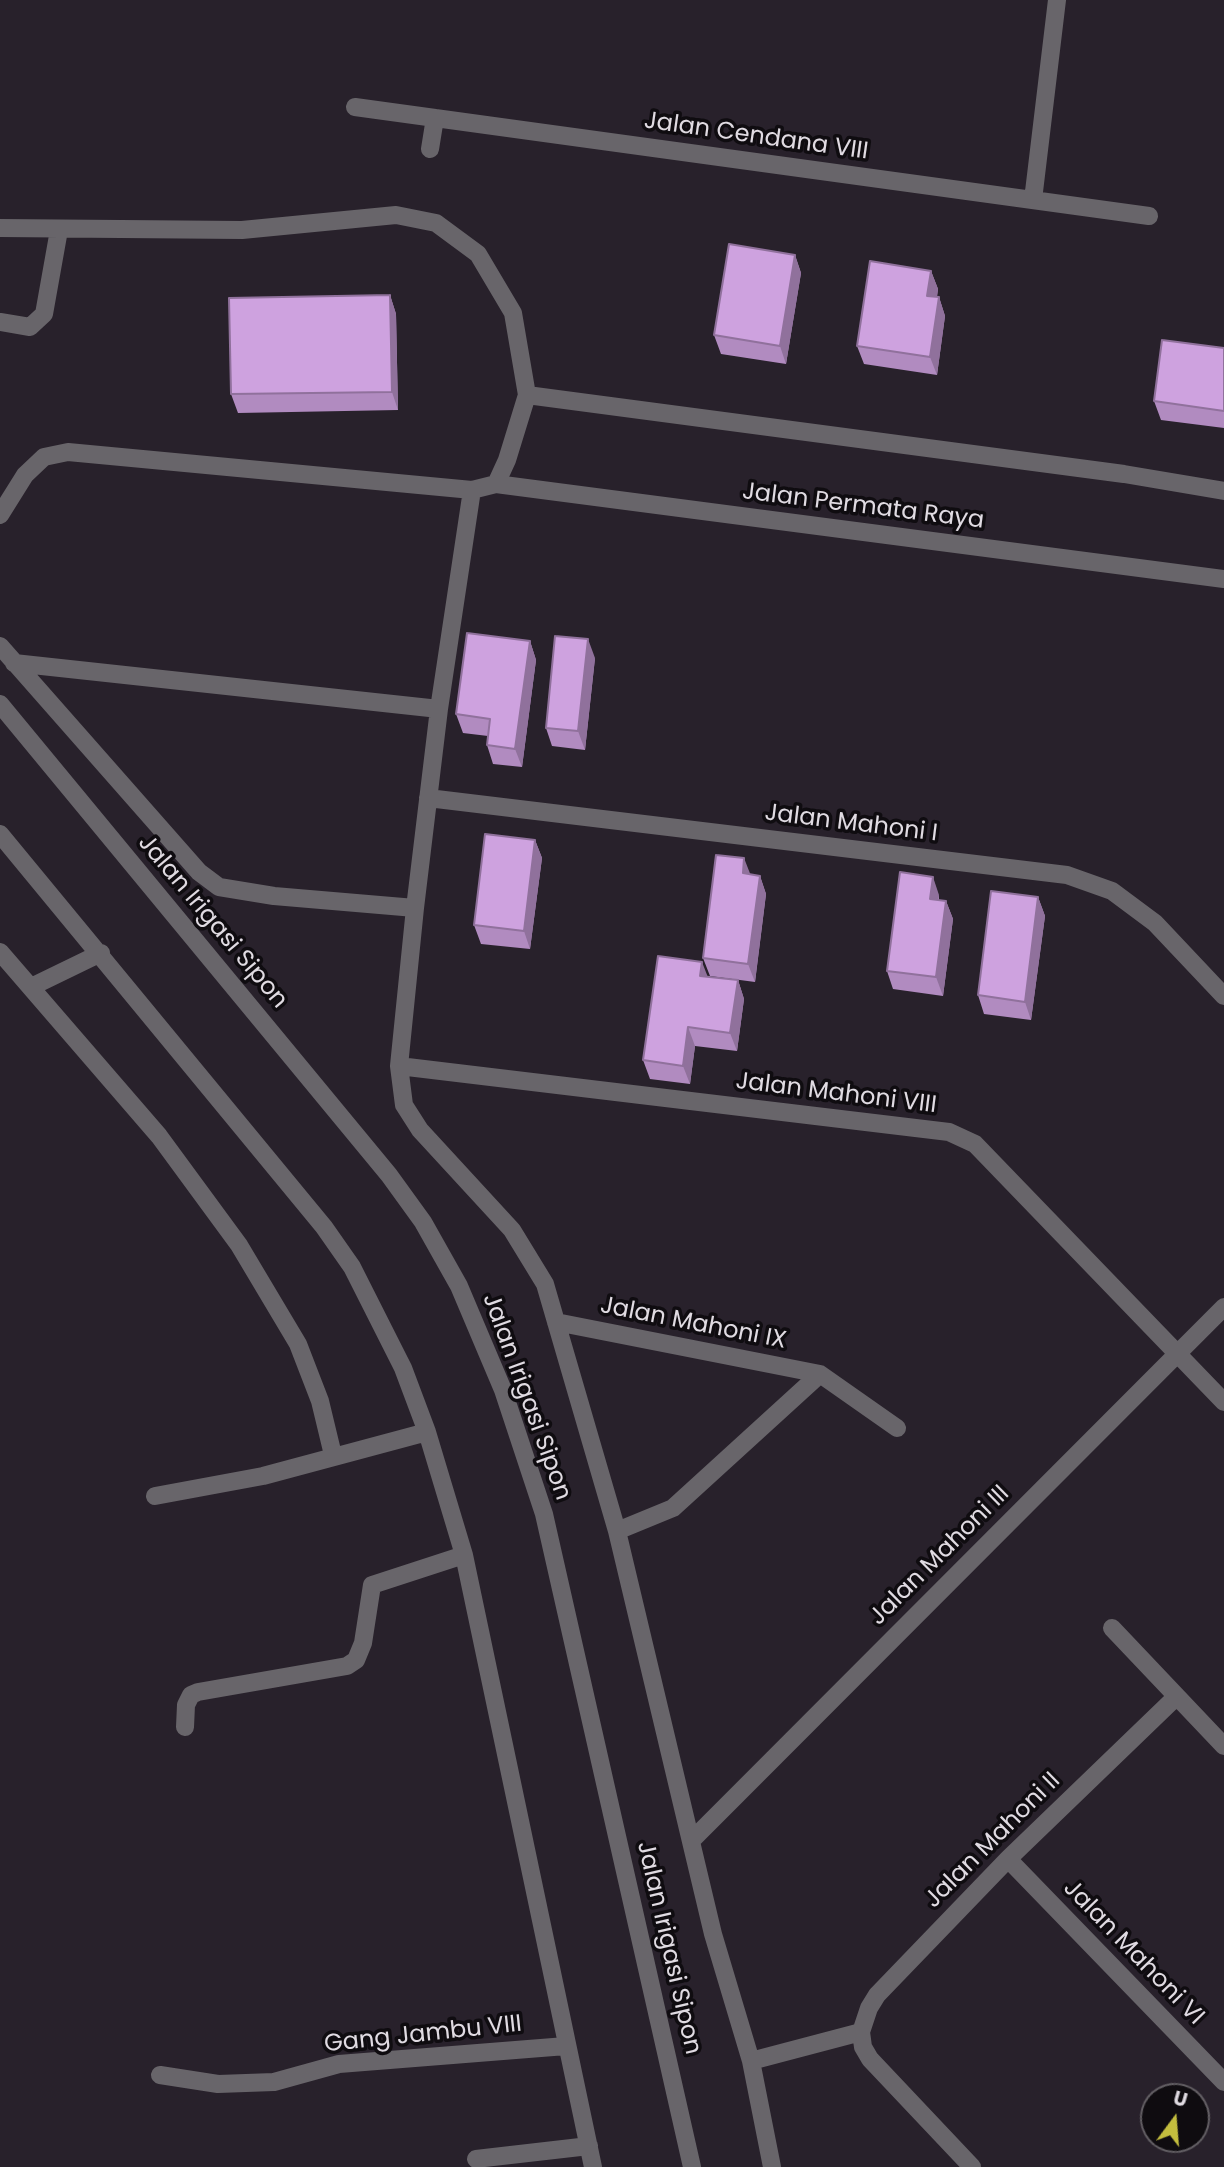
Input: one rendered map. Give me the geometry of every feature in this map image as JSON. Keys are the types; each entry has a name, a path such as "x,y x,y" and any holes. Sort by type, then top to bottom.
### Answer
{"street":[{"path":"1033,200 1057,0"},
{"name":"Jalan Cendana VIII","path":"355,107 1149,216"},
{"path":"430,149 435,118"},
{"path":"0,229 243,230 396,215 436,223 478,254 513,313 527,395 507,460 496,484 472,490 68,452 44,457 25,475 0,515"},
{"path":"0,322 30,327 44,314 59,230"},
{"path":"527,395 1124,474 1224,491"},
{"name":"Jalan Permata Raya","path":"496,484 1224,579"},
{"path":"472,490 439,709 415,908 399,1066 404,1105 420,1130 512,1230 545,1284 617,1531 713,1934 751,2061 772,2167"},
{"path":"0,646 199,872 219,887 274,896 415,908"},
{"path":"14,663 439,709"},
{"name":"Jalan Irigasi Sipon","path":"0,704 389,1175 423,1222 459,1286 503,1391 544,1514 692,2167"},
{"name":"Jalan Mahoni I","path":"428,798 1067,875 1112,891 1155,923 1224,996"},
{"path":"0,834 101,953 324,1227 352,1267 381,1319 427,1432 464,1555 593,2167"},
{"path":"0,952 159,1136 239,1245 298,1344 320,1401 333,1455"},
{"path":"31,987 101,953"},
{"name":"Jalan Mahoni VIII","path":"399,1066 948,1132 975,1144 1224,1402"},
{"name":"Jalan Mahoni III","path":"692,1840 1224,1307"},
{"name":"Jalan Mahoni IX","path":"556,1322 820,1374 897,1428"},
{"path":"617,1531 673,1508 820,1374"},
{"path":"155,1496 263,1476 333,1455 427,1432"},
{"path":"185,1727 186,1704 191,1695 198,1692 346,1666 356,1660 363,1643 372,1585 464,1555"},
{"path":"1112,1628 1224,1746"},
{"name":"Jalan Mahoni II","path":"861,2032 877,1995 1008,1858 1176,1697"},
{"name":"Jalan Mahoni VI","path":"1008,1858 1224,2082"},
{"path":"751,2061 861,2032 863,2047 870,2059 972,2167"},
{"name":"Gang Jambu VIII","path":"160,2075 218,2084 274,2082 339,2064 566,2046"},
{"path":"476,2159 589,2146"}],"building":[{"path":"729,244 795,255 780,346 714,335"},
{"path":"870,261 931,271 927,296 939,297 930,357 857,346"},
{"path":"390,295 392,392 231,394 229,298"},
{"path":"1162,340 1224,348 1224,411 1154,401"},
{"path":"467,633 530,641 515,749 487,745 490,719 456,714"},
{"path":"555,636 588,639 578,731 546,728"},
{"path":"485,834 535,840 524,931 474,925"},
{"path":"716,855 744,858 743,873 760,876 748,964 703,958"},
{"path":"900,872 933,877 930,899 946,901 936,977 887,971"},
{"path":"991,891 1038,897 1025,1002 978,995"},
{"path":"658,956 702,962 700,976 738,980 730,1033 688,1027 683,1066 643,1060"}]}
